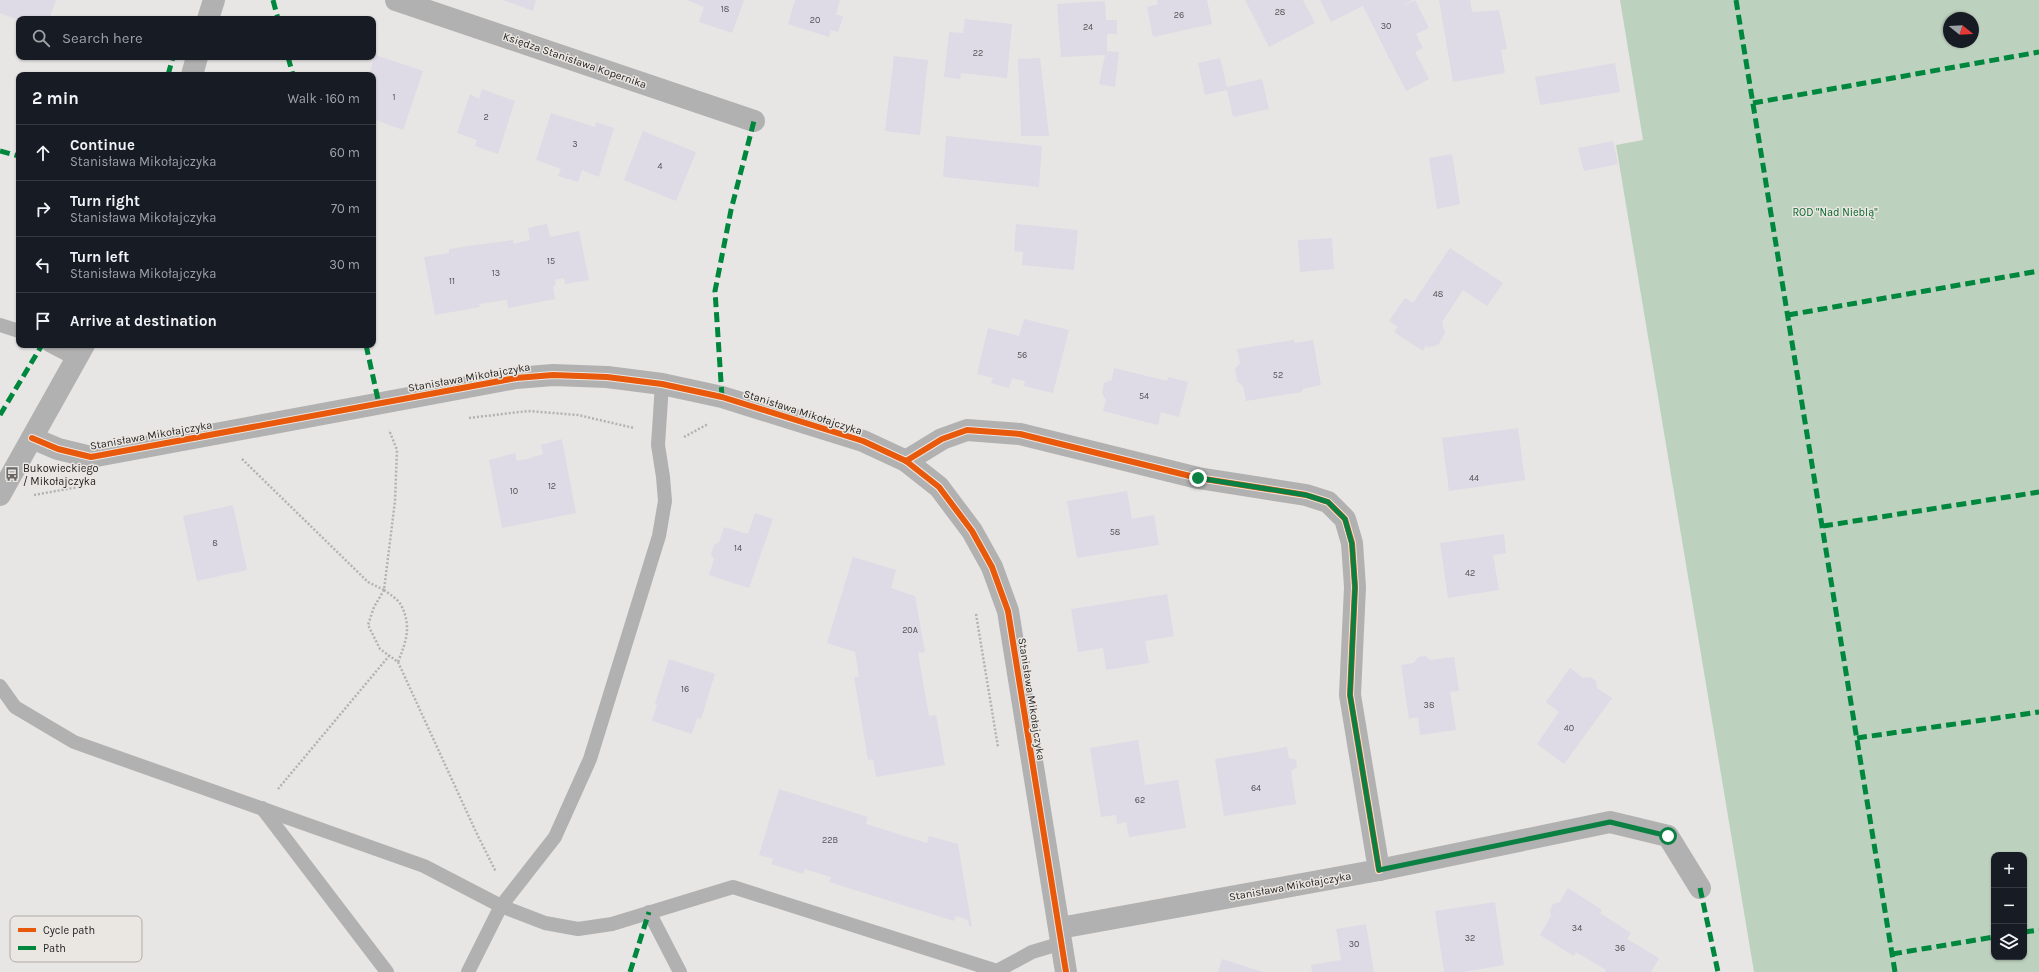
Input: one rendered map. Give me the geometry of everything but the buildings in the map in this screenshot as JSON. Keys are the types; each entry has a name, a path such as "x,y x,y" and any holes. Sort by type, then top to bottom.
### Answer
{"street":[{"path":"209,16 214,0"},
{"name":"Księdza Stanisława Kopernika","path":"396,0 754,121"},
{"path":"193,72 196,60"},
{"path":"0,495 80,352"},
{"name":"Stanisława Mikołajczyka","path":"32,438 58,449 91,457 516,378 553,375 607,377 662,384 722,396 863,442 906,461 939,487 972,531 992,568 1008,611 1066,972"},
{"path":"906,461 942,439 967,430 1020,434 1198,478 1306,495 1328,502 1345,519 1352,544 1355,587 1350,695 1379,870"},
{"name":"Stanisława Mikołajczyka","path":"1061,936 1610,822 1668,836 1700,888"}],"lane":[{"path":"0,325 16,330"},
{"path":"62,348 80,352"},
{"path":"468,972 505,901 555,837 590,759 659,536 665,501 658,445 662,384"},
{"path":"0,686 15,708 74,742 424,866 505,901 546,923 578,928 612,924 733,887 997,971 1061,936"},
{"path":"262,808 387,972"},
{"path":"649,912 680,972"}],"path":[{"path":"379,404 397,450 395,501 384,590 374,607 368,625 380,649 398,662 476,832 505,901"},
{"path":"242,458 368,582 384,590 400,604 406,622 408,637 398,662"},
{"path":"262,808 389,656"}],"green space":[{"name":"ROD \"Nad Nieblą\"","path":"1620,0 2039,0 2039,972 1754,972 1616,145 1643,140"}],"marked path":[{"path":"273,0 277,16"},
{"path":"1736,0 1895,972"},
{"path":"1753,103 2039,52"},
{"path":"169,72 172,60"},
{"path":"289,60 292,72"},
{"path":"722,397 715,291 731,210 754,121"},
{"path":"0,151 16,155"},
{"path":"1788,315 2039,271"},
{"path":"0,415 40,348"},
{"path":"367,348 379,404"},
{"path":"1823,526 2039,492"},
{"path":"1857,738 2039,712"},
{"path":"1700,888 1718,972"},
{"path":"630,972 649,912"},
{"path":"2027,932 2039,930"},
{"path":"1892,954 1991,938"}],"cycle path":[{"path":"32,438 58,449 91,457 516,378 553,375 607,377 662,384 722,397 863,441 906,461 939,487 972,531 992,567 1008,611 1066,972"},
{"path":"906,461 942,439 967,430 1020,434 1198,478 1306,495 1328,502 1345,519 1352,543 1355,587 1350,695 1379,870"}],"place":[{"name":"Bukowieckiego / Mikołajczyka","path":"12,474"}],"route":[{"path":"1198,478 1306,495 1328,502 1345,519 1352,544 1355,587 1350,695 1379,870 1610,822 1668,836"}]}
